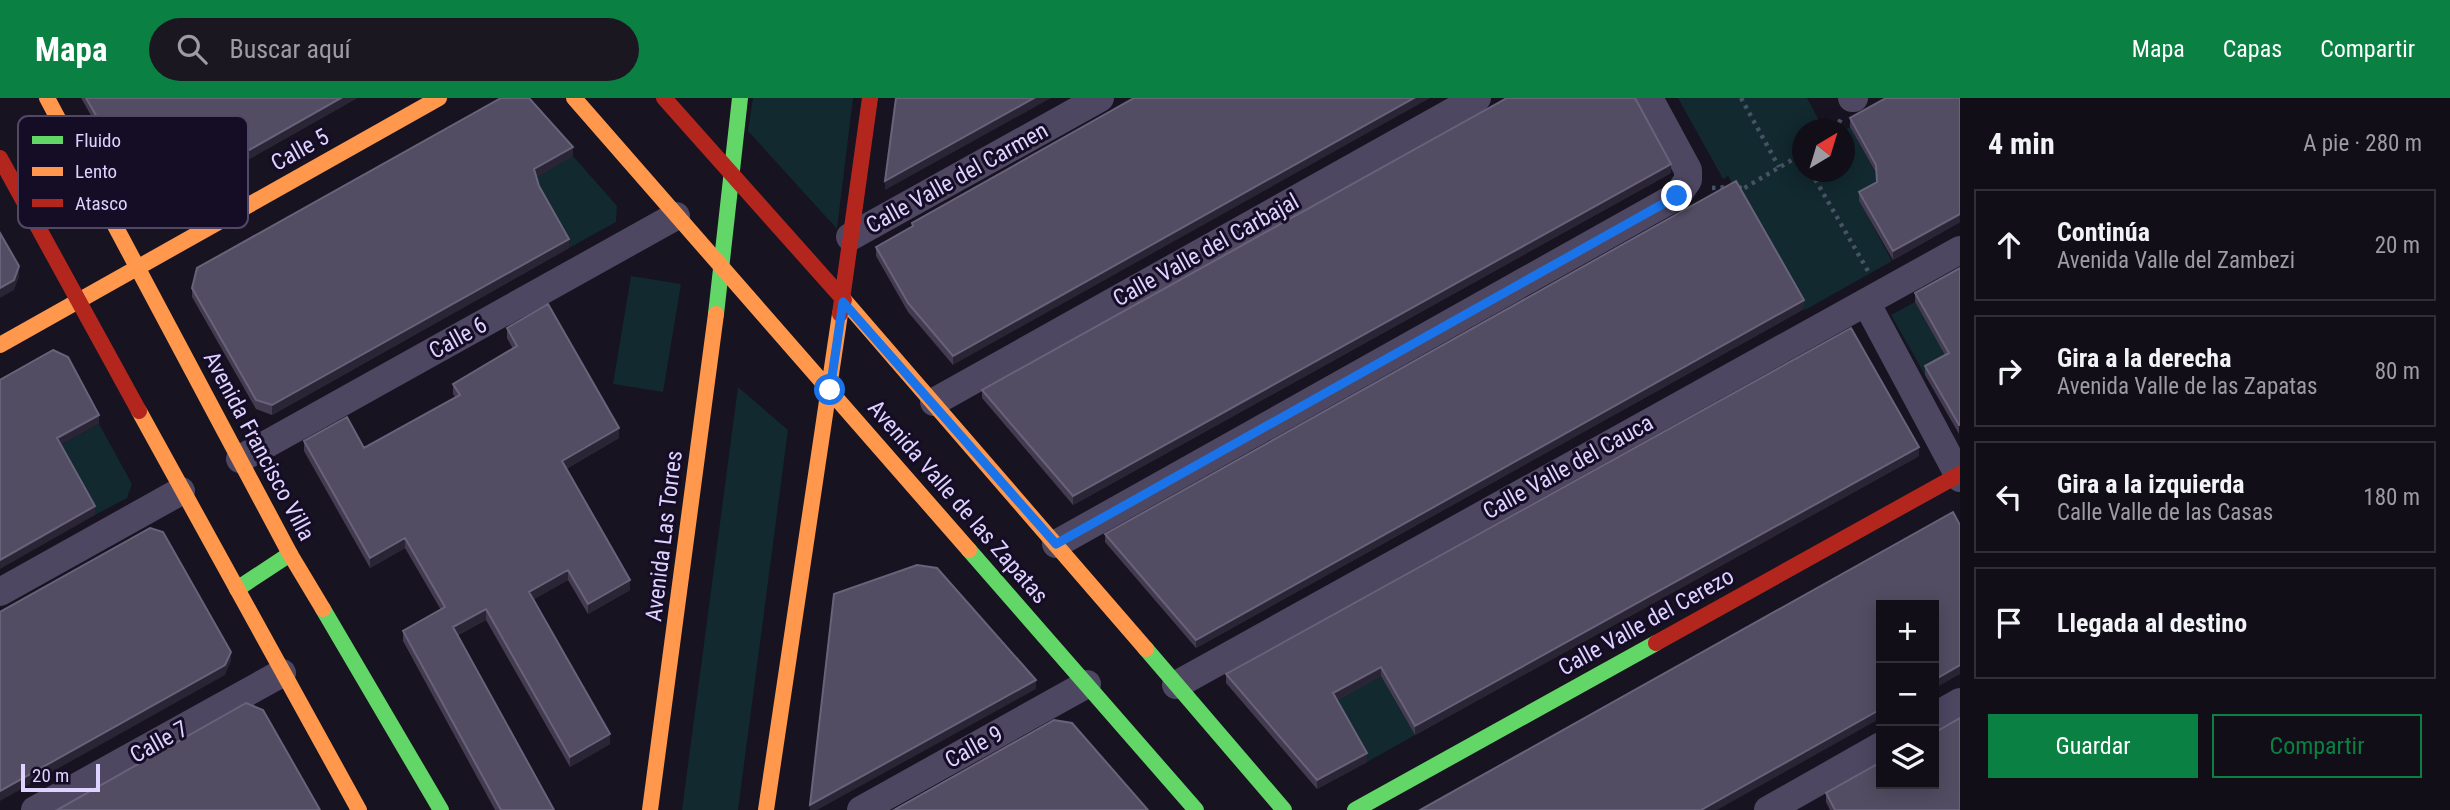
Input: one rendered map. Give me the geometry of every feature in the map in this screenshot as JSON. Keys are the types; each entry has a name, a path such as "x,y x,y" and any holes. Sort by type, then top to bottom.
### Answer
{"main road":[{"name":"Avenida Francisco Villa","path":"47,98 57,116"},
{"name":"Calle 5","path":"248,206 439,98"},
{"name":"Avenida Valle de las Zapatas","path":"574,98 1196,810"},
{"name":"Avenida Valle de las Zapatas","path":"664,98 934,402 1284,810"},
{"name":"Avenida Las Torres","path":"650,810 722,267 740,98"},
{"path":"766,810 843,302 870,98"},
{"path":"0,158 18,191"},
{"path":"39,228 181,491 359,810"},
{"name":"Avenida Francisco Villa","path":"117,228 290,554 441,810"},
{"name":"Calle 5","path":"0,345 209,228"},
{"name":"Calle Valle del Cerezo","path":"1355,810 1959,475"},
{"path":"237,589 290,554"}],"street":[{"name":"Calle Valle del Carmen","path":"850,237 1100,98"},
{"name":"Calle Valle del Carbajal","path":"934,402 1477,98"},
{"path":"1056,544 1677,196 1688,180 1684,161 1651,102"},
{"name":"Calle 6","path":"240,459 676,216"},
{"name":"Calle Valle del Cauca","path":"1176,685 1960,250"},
{"path":"1873,298 1959,475"},
{"path":"0,592 181,491"},
{"name":"Calle 7","path":"35,810 282,673"},
{"name":"Calle 9","path":"861,810 1087,684"},
{"path":"1939,714 1960,702"},
{"path":"1768,810 1876,749"}],"path":[{"path":"1741,98 1779,167"},
{"path":"1688,180 1716,189 1738,185 1741,190 1792,160"},
{"path":"1816,182 1873,298"}],"green space":[{"path":"753,98 853,98 837,229 748,131"},
{"path":"1678,98 1807,98 1818,119 1792,119 1792,182 1855,182 1855,136 1883,187 1859,201 1892,261 1805,310 1728,176 1723,179"},
{"path":"573,156 617,206 616,222 569,248 531,180"},
{"path":"631,276 681,284 663,392 613,384"},
{"path":"1915,302 1949,361 1925,375 1891,315"},
{"path":"738,387 788,430 738,810 682,810"},
{"path":"99,424 132,484 127,498 95,515 57,447"},
{"path":"1381,676 1415,735 1367,762 1333,702"}],"building":[{"path":"86,98 341,98 248,151 248,116 96,116"},
{"path":"501,98 529,98 573,147 534,169 539,186 569,239 272,405 256,400 192,288 197,268"},
{"path":"896,98 1034,98 885,181"},
{"path":"1134,98 1414,98 953,356 908,303 876,247 913,226 912,223"},
{"path":"1507,98 1635,98 1671,164 1073,496 982,390"},
{"path":"1886,98 1960,98 1960,214 1893,251 1859,192 1877,182 1876,165 1855,127 1855,119 1850,118"},
{"path":"1736,181 1804,300 1196,640 1105,534"},
{"path":"0,233 19,266 14,280 0,288"},
{"path":"1960,268 1959,425 1925,366 1949,353 1915,293"},
{"path":"548,304 619,428 562,461 630,580 588,604 568,570 529,592 610,734 570,757 486,609 453,627 554,810 501,810 403,631 445,607 405,538 370,558 304,441 347,417 364,448 460,395 453,384 517,346 507,328"},
{"path":"1851,328 1919,447 1415,726 1381,667 1333,693 1367,753 1317,780 1226,674"},
{"path":"53,350 68,357 99,415 57,438 95,506 0,560 0,380"},
{"path":"1953,512 1960,525 1960,665 1939,677 1939,600 1876,600 1876,712 1701,810 1420,810"},
{"path":"150,528 163,532 231,652 225,665 0,791 0,612"},
{"path":"917,565 937,568 1036,680 810,805 834,594"},
{"path":"246,703 263,710 320,810 57,810"},
{"path":"1960,718 1960,810 1835,810 1826,793 1876,765 1876,789 1939,789 1939,730"},
{"path":"1054,720 1072,723 1148,810 894,810"}],"traffic: fast":[{"path":"716,314 740,98"},
{"path":"969,550 1196,810"},
{"path":"237,589 290,554"},
{"path":"323,609 441,810"},
{"path":"1355,810 1656,643"},
{"path":"1146,649 1284,810"}],"traffic: slow":[{"path":"47,98 57,116"},
{"path":"248,205 439,98"},
{"path":"574,98 969,550"},
{"path":"116,228 290,554 323,609"},
{"path":"0,345 208,228"},
{"path":"844,300 1146,649"},
{"path":"650,810 716,314"},
{"path":"766,810 840,314"},
{"path":"139,411 359,810"}],"traffic: jam":[{"path":"664,98 844,300"},
{"path":"840,314 870,98"},
{"path":"0,158 18,191"},
{"path":"38,228 139,411"},
{"path":"1656,643 1960,474"}],"route":[{"path":"830,390 843,302 934,402 1056,544 1130,505 1677,196"}]}
